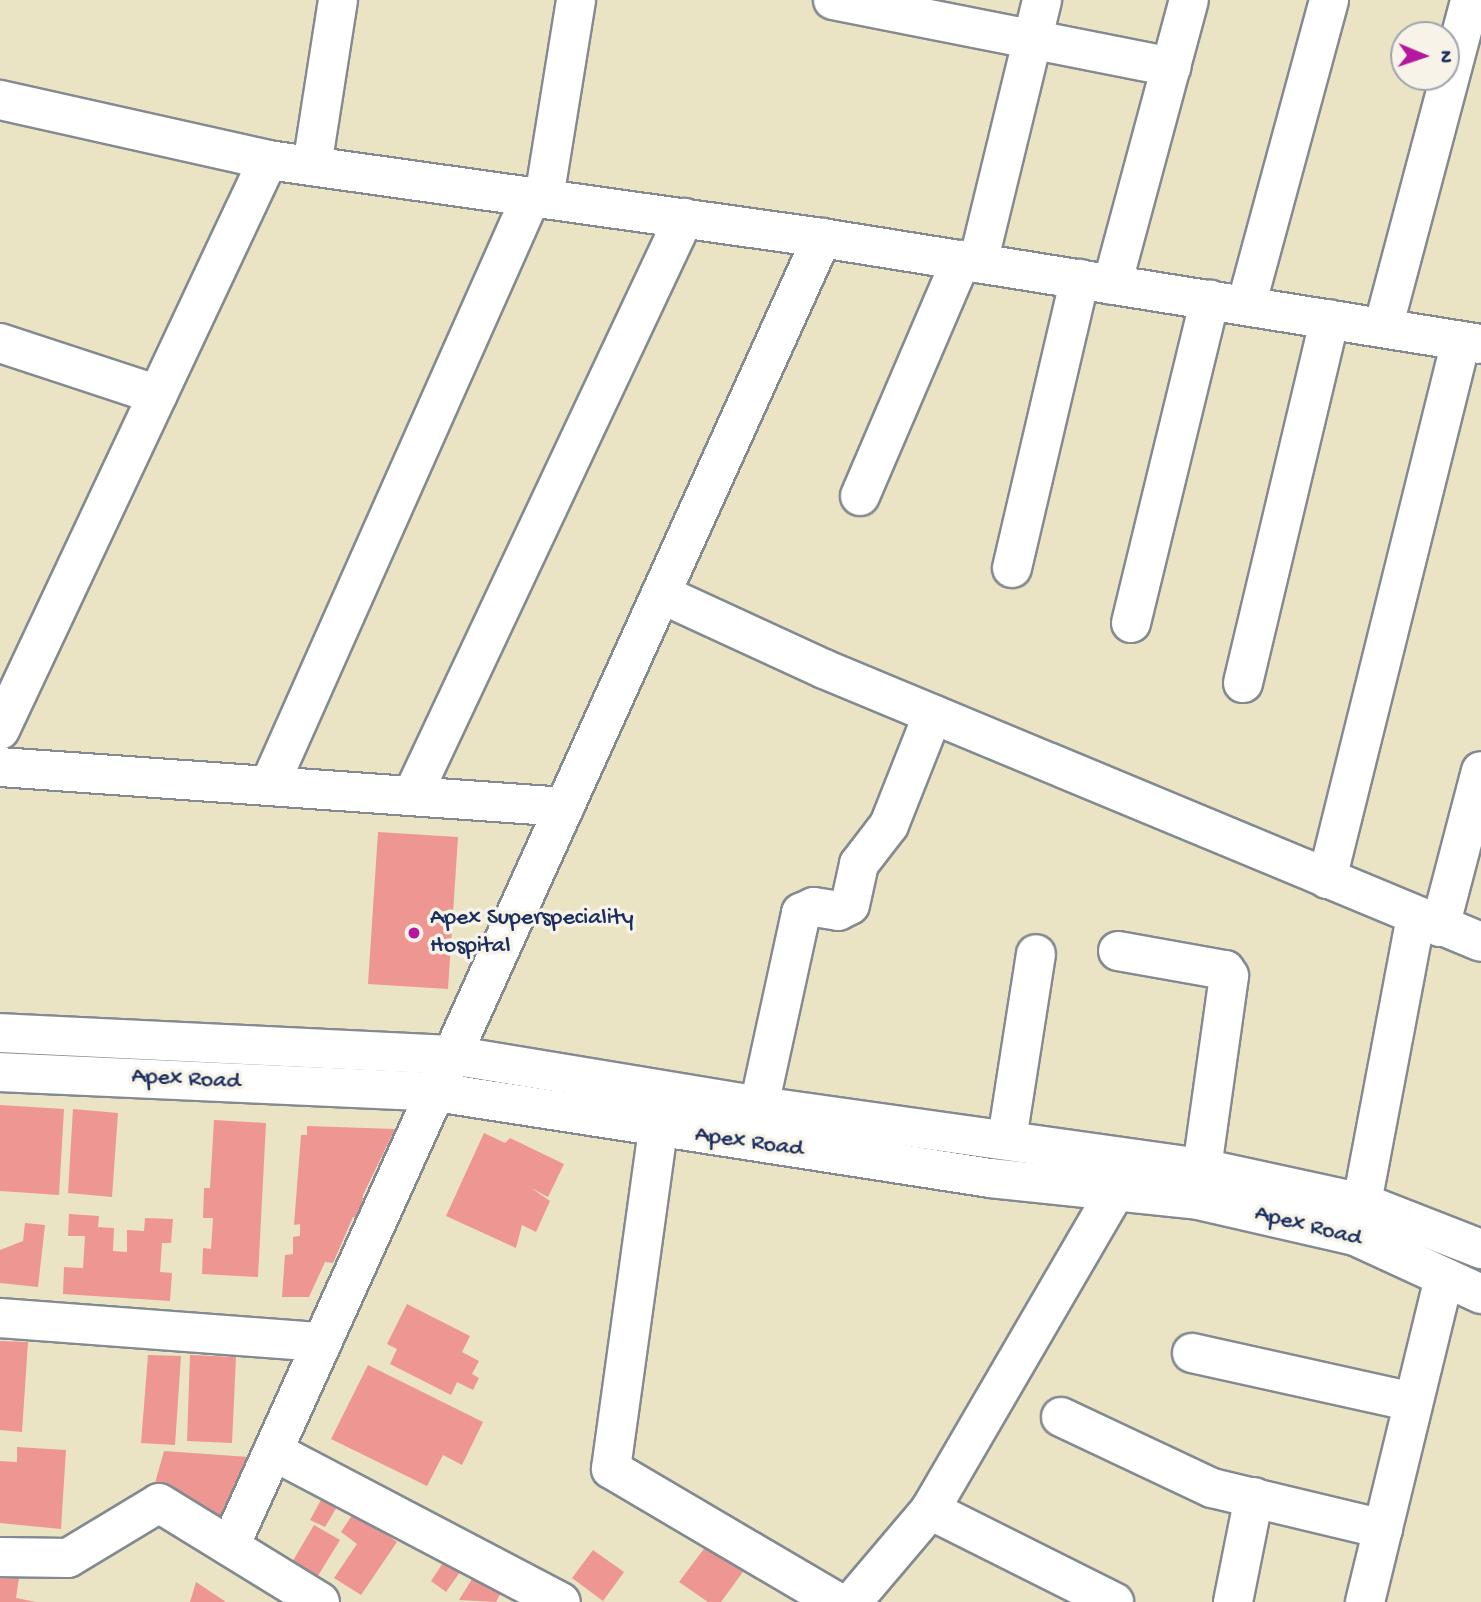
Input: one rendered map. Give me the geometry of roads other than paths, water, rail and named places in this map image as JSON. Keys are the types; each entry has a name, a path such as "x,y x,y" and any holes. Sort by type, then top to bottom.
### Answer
{"street":[{"path":"312,166 338,0"},
{"path":"269,786 537,198 576,0"},
{"path":"833,0 1171,67"},
{"path":"860,496 970,261 1042,0"},
{"path":"1012,568 1096,282 1171,67 1189,0"},
{"path":"1131,622 1228,303 1329,0"},
{"path":"1383,328 1471,0"},
{"path":"0,100 210,145 261,159 822,238 1471,343 1326,879"},
{"path":"0,730 140,389 261,159"},
{"path":"412,796 684,218"},
{"path":"230,1546 822,238"},
{"path":"1243,683 1330,319"},
{"path":"0,343 140,389"},
{"path":"661,594 933,714 1481,942"},
{"path":"759,1106 801,913 814,906 838,911 850,905 859,864 893,816 933,714"},
{"path":"0,767 565,807"},
{"path":"1359,1220 1428,922 1481,771"},
{"path":"1118,951 1225,970 1229,976 1202,1168"},
{"path":"1007,1139 1036,954"},
{"name":"Apex Road","path":"0,1033 452,1055 759,1106 1202,1168 1359,1220 1481,1249"},
{"name":"Apex Road","path":"0,1072 436,1092 658,1130 1115,1192 1359,1220 1444,1277 1481,1294"},
{"path":"658,1130 611,1469 836,1602"},
{"path":"852,1602 930,1510 1115,1192"},
{"path":"1365,1602 1444,1277"},
{"path":"0,1318 322,1342"},
{"path":"1192,1353 1413,1402"},
{"path":"1061,1417 1212,1488 1383,1529"},
{"path":"273,1451 561,1602"},
{"path":"1233,1602 1254,1497"},
{"path":"0,1557 68,1559 159,1503 320,1602"},
{"path":"930,1510 1114,1602"}],"place":[{"name":"Apex Superspeciality Hospital","path":"414,933"}]}
